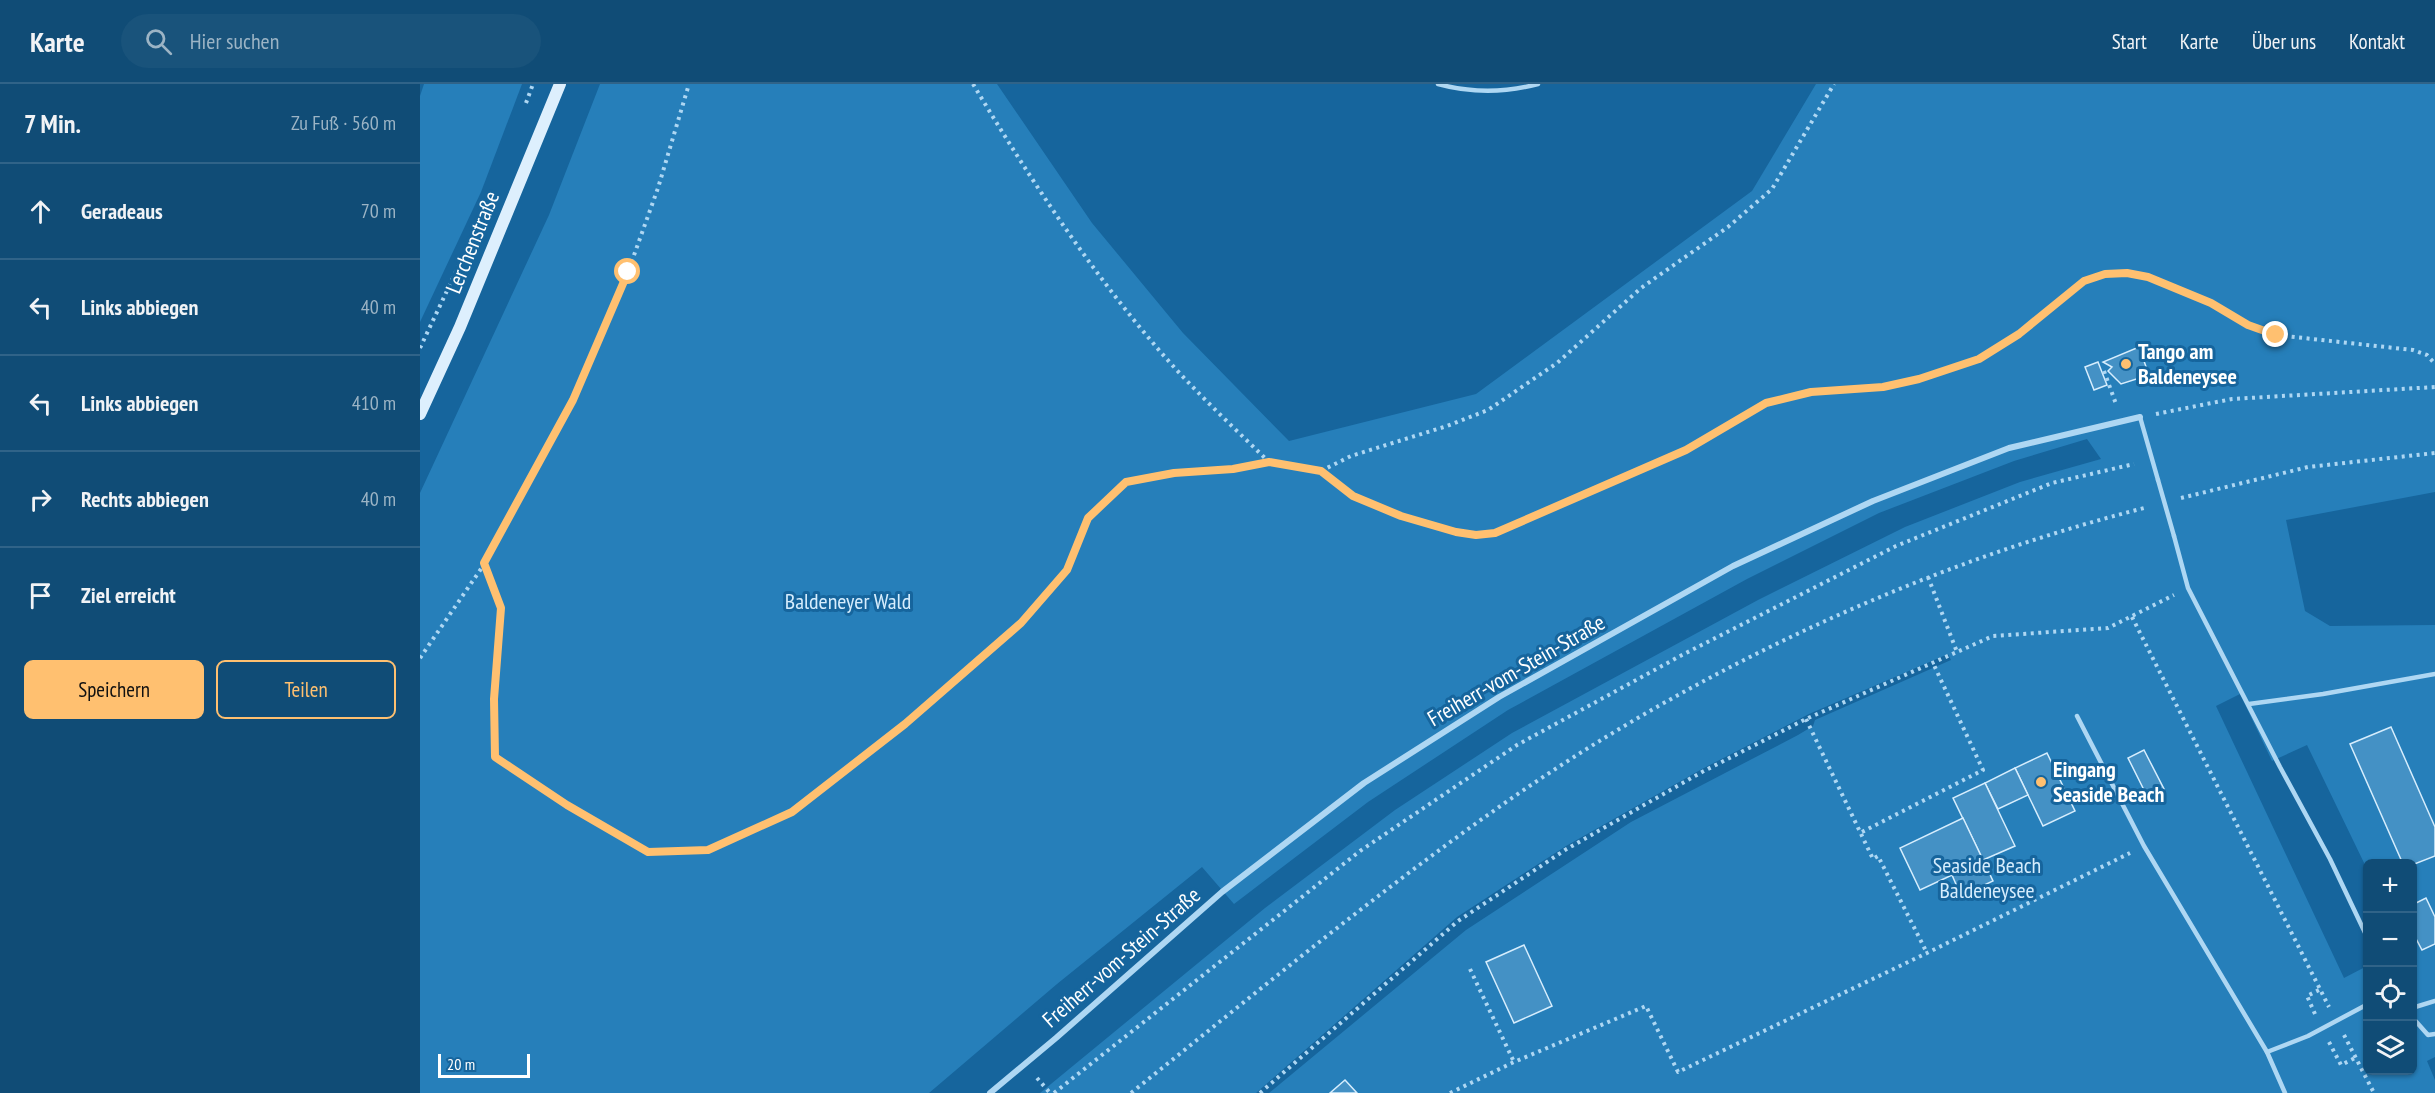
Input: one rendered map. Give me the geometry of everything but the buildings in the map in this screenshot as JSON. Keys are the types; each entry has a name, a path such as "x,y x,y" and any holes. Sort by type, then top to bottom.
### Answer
{"main road":[{"name":"Lerchenstraße","path":"420,414 460,327 560,84"}],"street":[{"name":"Freiherr-vom-Stein-Straße","path":"990,1093 1222,892 1364,783 1499,697 1733,566 1873,501 2009,448 2140,417"}],"lane":[{"path":"1438,84 1460,90 1496,92 1538,84"},
{"path":"2140,417 2188,588 2330,859 2363,930"},
{"path":"2249,704 2323,694 2435,674"},
{"path":"2077,716 2144,846 2267,1052 2285,1093"},
{"path":"2417,1006 2435,1001"},
{"path":"2267,1052 2322,1028 2363,1006"},
{"path":"2416,1021 2428,1035 2435,1034"}],"path":[{"path":"420,658 484,563 573,400 623,283 658,188 689,84"},
{"path":"973,84 1019,162 1153,343 1269,462"},
{"path":"1321,471 1351,456 1447,426 1488,410 1542,374 1641,288 1728,227 1766,195 1782,173 1834,84"},
{"path":"484,563 501,608 494,699 495,757 567,805 648,852 708,850 792,812 905,724 1021,623 1067,570 1088,518 1126,482 1174,473 1233,469 1269,462 1321,471 1353,496 1401,516 1456,532 1476,535 1495,533 1686,450 1766,403 1811,392 1883,387 1929,376 1979,359 2019,334 2084,281 2105,274 2127,273 2148,277 2211,303 2248,325 2276,335 2413,350 2427,355 2435,364"},
{"path":"2104,371 2109,382"},
{"path":"2140,417 2232,399 2435,387"},
{"path":"1054,1093 1360,851 1517,745 1682,655 1896,546 2052,483 2153,459"},
{"path":"1131,1093 1359,910 1480,820 1576,757 1743,661 1827,620 1928,577 1957,652"},
{"path":"1260,1093 1458,921 1565,850 1701,772 1806,719 1993,636 2108,628 2188,588"},
{"path":"2132,616 2327,1003"},
{"path":"1862,832 1983,770 1933,663"},
{"path":"1806,719 1873,859 1878,856 1928,953"},
{"path":"1450,1093 1514,1062 1646,1006 1678,1072 1928,953 2144,846"},
{"path":"1470,969 1514,1062"},
{"path":"2321,989 2307,996 2341,1065 2356,1057"},
{"path":"2346,1039 2374,1093"}],"green space":[{"path":"424,84 522,84 481,192 420,322 420,96"},
{"name":"Baldeneyer Wald","path":"600,84 997,84 1092,223 1183,333 1289,441 1476,394 1752,191 1816,84 2435,84 2435,492 2286,520 2305,611 2330,626 2435,625 2435,1057 2427,1061 2435,1080 2435,1093 1269,1093 1466,930 1631,822 1798,735 1813,726 1815,720 1951,660 1948,654 1809,714 1702,769 1566,846 1457,917 1256,1093 1040,1093 1265,908 1395,810 1512,733 1758,600 1905,527 2020,482 2101,459 2087,439 2014,461 1879,513 1747,579 1508,710 1368,802 1234,904 1202,867 1057,984 929,1093 420,1093 420,493 549,215","holes":["2240,694 2272,761 2307,745 2363,861 2417,859 2417,1075 2363,1075 2363,968 2344,978 2216,706"]}],"place":[{"name":"Tango am Baldeneysee","path":"2126,364"},
{"name":"Eingang Seaside Beach","path":"2041,782"}],"route":[{"path":"628,272 573,400 484,563 501,608 494,699 495,757 567,805 648,852 708,850 792,812 905,724 1021,623 1067,570 1088,518 1126,482 1174,473 1233,469 1269,462 1321,471 1353,496 1401,516 1456,532 1476,535 1495,533 1686,450 1736,418 1766,403 1811,392 1883,387 1919,379 1979,359 2019,334 2084,281 2105,274 2127,273 2148,277 2211,303 2248,325 2276,335"}],"park label":[{"name":"Seaside Beach Baldeneysee","path":"1987,878"}]}
